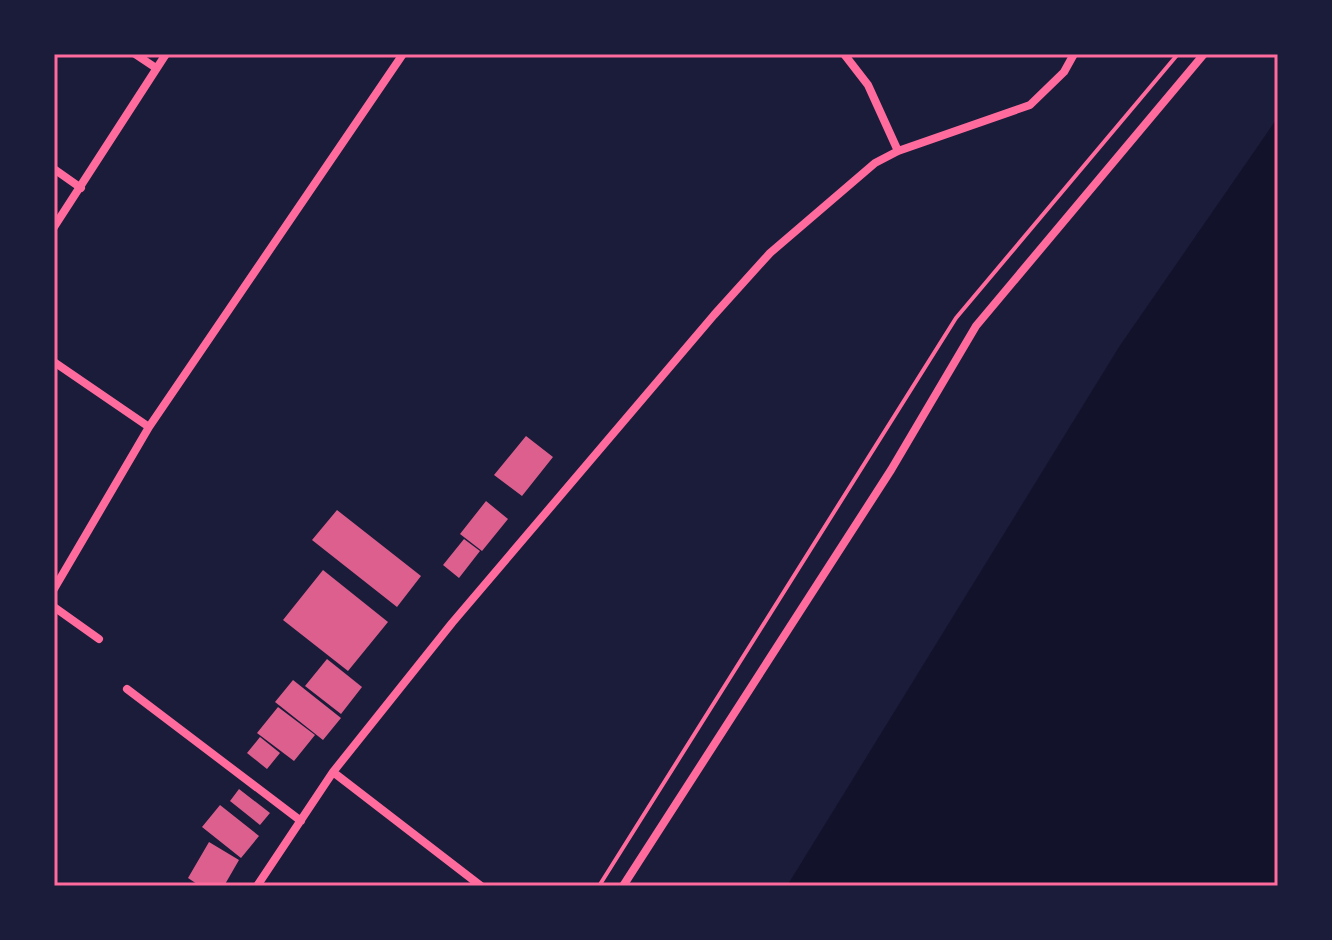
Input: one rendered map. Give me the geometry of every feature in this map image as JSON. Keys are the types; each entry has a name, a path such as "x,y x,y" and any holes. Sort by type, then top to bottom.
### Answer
{"street":[{"path":"135,54 156,68"},
{"path":"54,227 166,54"},
{"path":"54,589 149,427 403,54"},
{"path":"844,54 868,85 898,151"},
{"path":"257,886 333,772 452,623 770,253 875,163 898,151 1030,105 1064,72 1074,54"},
{"path":"623,886 891,470 976,326 1204,54"},
{"path":"54,169 81,188"},
{"path":"54,362 149,427"},
{"path":"54,607 99,639"},
{"path":"127,689 301,821"},
{"path":"333,772 481,886"}],"path":[{"path":"599,886 956,318 1178,54"}],"shaded area":[{"path":"1278,117 1278,886 787,886 1119,347"}],"building":[{"path":"526,436 553,457 522,496 494,475"},
{"path":"486,501 508,519 482,551 460,534"},
{"path":"337,510 421,576 397,607 312,540"},
{"path":"464,539 480,551 459,578 443,565"},
{"path":"323,570 388,622 348,671 283,620"},
{"path":"327,659 362,687 341,714 305,686"},
{"path":"293,680 341,718 323,740 275,702"},
{"path":"278,707 315,735 294,761 257,733"},
{"path":"260,737 280,753 267,769 247,753"},
{"path":"239,789 270,813 260,825 230,801"},
{"path":"220,805 259,836 241,858 202,827"},
{"path":"209,842 239,860 224,886 200,886 188,878"}]}
